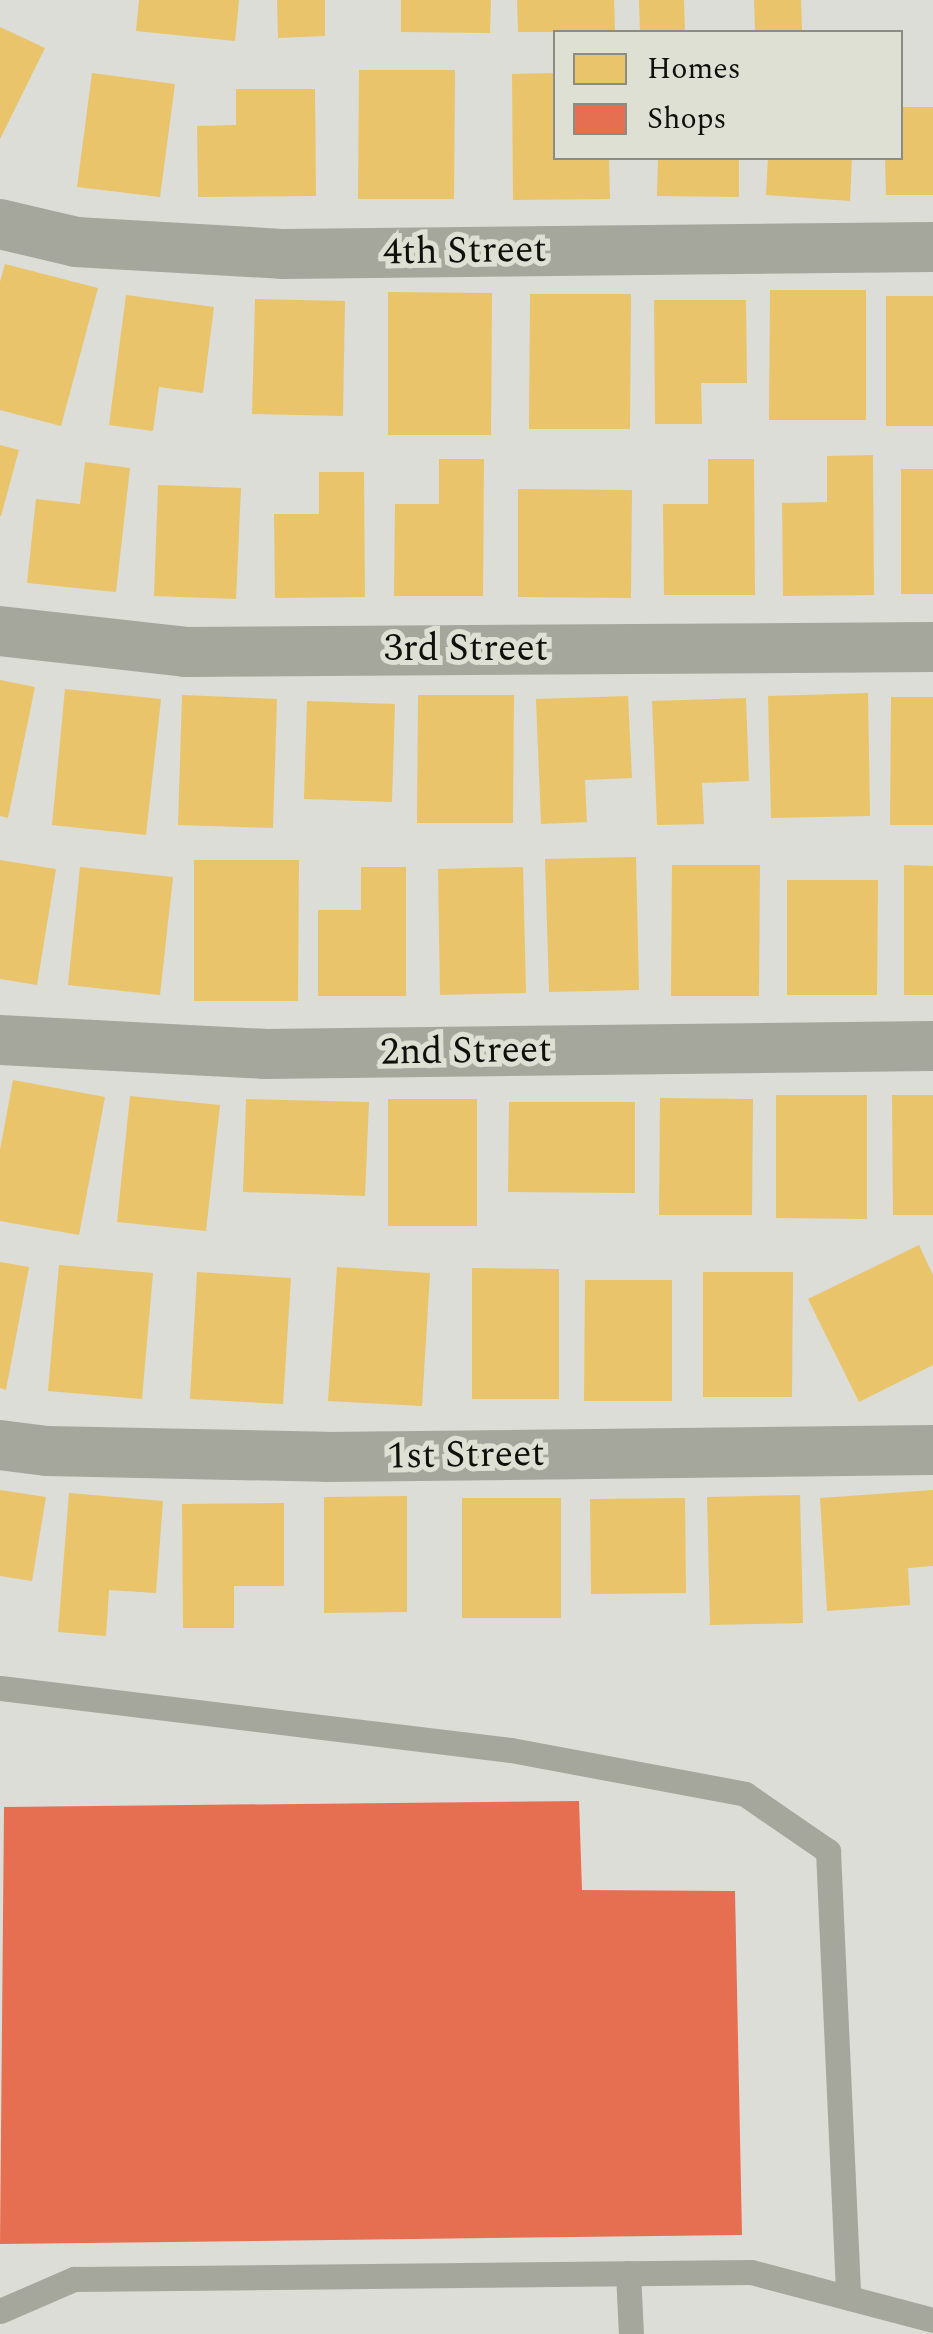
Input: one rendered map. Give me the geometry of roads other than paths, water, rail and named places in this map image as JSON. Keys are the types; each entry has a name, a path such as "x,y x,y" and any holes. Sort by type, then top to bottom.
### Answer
{"street":[{"name":"4th Street","path":"0,224 76,242 282,254 933,247"},
{"name":"3rd Street","path":"0,631 186,652 933,646"},
{"name":"2nd Street","path":"0,1040 264,1054 933,1046"},
{"name":"1st Street","path":"0,1445 46,1451 326,1457 933,1450"}],"lane":[{"path":"0,1688 511,1750 745,1794 828,1851 848,2298"},
{"path":"628,2272 631,2334"},
{"path":"0,2311 74,2279 751,2272 928,2324"}]}
